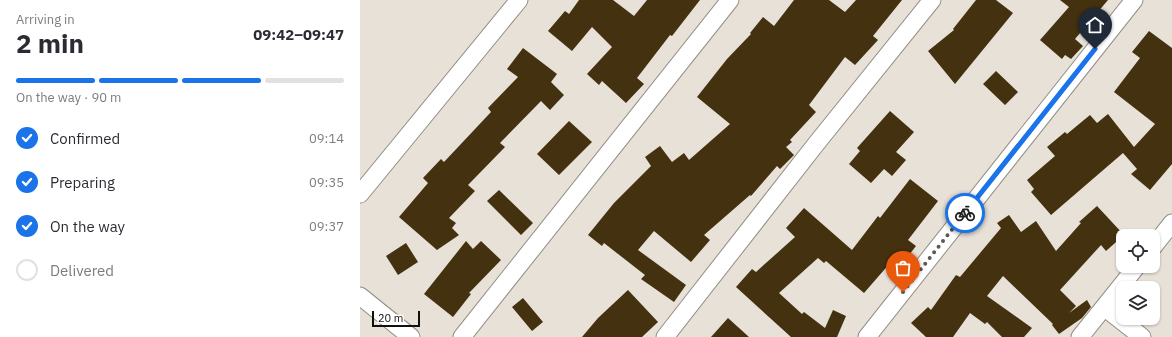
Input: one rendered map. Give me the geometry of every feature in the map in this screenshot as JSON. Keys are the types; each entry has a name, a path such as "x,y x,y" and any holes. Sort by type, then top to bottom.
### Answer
{"street":[{"path":"360,194 518,0"},
{"path":"462,337 730,0"},
{"path":"665,337 816,144 932,0"},
{"path":"866,337 1134,0"},
{"path":"1160,238 1172,223"},
{"path":"1080,337 1131,273"},
{"path":"360,296 411,337"},
{"path":"1104,307 1142,337"}],"building":[{"path":"579,0 613,0 634,16 647,0 700,0 672,36 670,35 637,78 644,84 626,103 602,81 599,85 587,74 612,47 592,27 572,51 548,31 565,11 569,14"},
{"path":"794,0 829,0 845,12 856,0 902,0 873,36 878,40 855,65 845,57 809,105 816,112 790,140 792,142 786,147 794,155 780,169 777,166 751,196 750,195 704,235 710,240 691,262 654,231 638,250 686,285 674,302 641,279 645,275 604,243 602,246 588,235 614,203 651,166 645,157 660,146 672,162 684,153 689,160 730,124 697,97 727,59 751,34 750,33 763,17 774,26"},
{"path":"976,0 996,0 1013,13 955,84 928,51 954,30 953,29"},
{"path":"1060,0 1108,0 1075,39 1083,46 1071,59 1065,55 1062,59 1040,40 1069,7"},
{"path":"1149,31 1172,48 1172,164 1150,190 1131,174 1137,169 1123,153 1051,215 1031,192 1034,189 1027,180 1055,156 1047,147 1065,132 1067,134 1090,115 1097,123 1108,114 1134,147 1155,124 1114,92 1140,58 1132,52"},
{"path":"523,48 557,74 551,82 564,95 550,110 541,101 500,143 505,147 468,185 475,191 449,218 456,223 452,228 459,235 437,250 399,217 428,183 423,178 441,159 444,162 491,112 488,108 518,77 507,69"},
{"path":"996,71 1018,92 1005,105 983,84"},
{"path":"890,111 914,132 896,152 906,160 892,176 884,169 871,183 849,164 860,151 857,148"},
{"path":"569,121 592,142 559,175 537,154"},
{"path":"910,179 938,201 908,240 916,246 899,268 891,262 864,293 826,261 824,263 818,258 779,293 802,314 804,312 825,328 833,310 846,316 837,337 791,337 736,287 752,269 756,272 795,237 786,228 804,208 852,250 878,216 880,218"},
{"path":"499,190 533,223 521,235 487,201"},
{"path":"1097,206 1118,229 1116,229 1116,242 1106,251 1101,245 1060,290 1076,306 1069,313 1087,300 1091,307 1082,318 1059,334 1052,325 1053,324 1003,276 987,296 1032,328 1024,337 1002,337 987,322 985,324 970,313 953,337 926,337 911,323 928,307 931,310 956,275 960,277 1001,228 997,223 1009,215 1021,232 1036,221 1056,251 1081,223 1079,222"},
{"path":"466,241 473,249 481,241 501,260 469,293 471,294 453,317 424,294"},
{"path":"406,243 418,262 398,275 386,256"},
{"path":"628,290 658,322 642,337 582,337 598,318"},
{"path":"523,298 543,322 532,331 512,307"},
{"path":"728,318 749,337 711,337"}],"way so far":[{"path":"903,292 965,213"}],"route":[{"path":"965,213 1095,49"}]}
